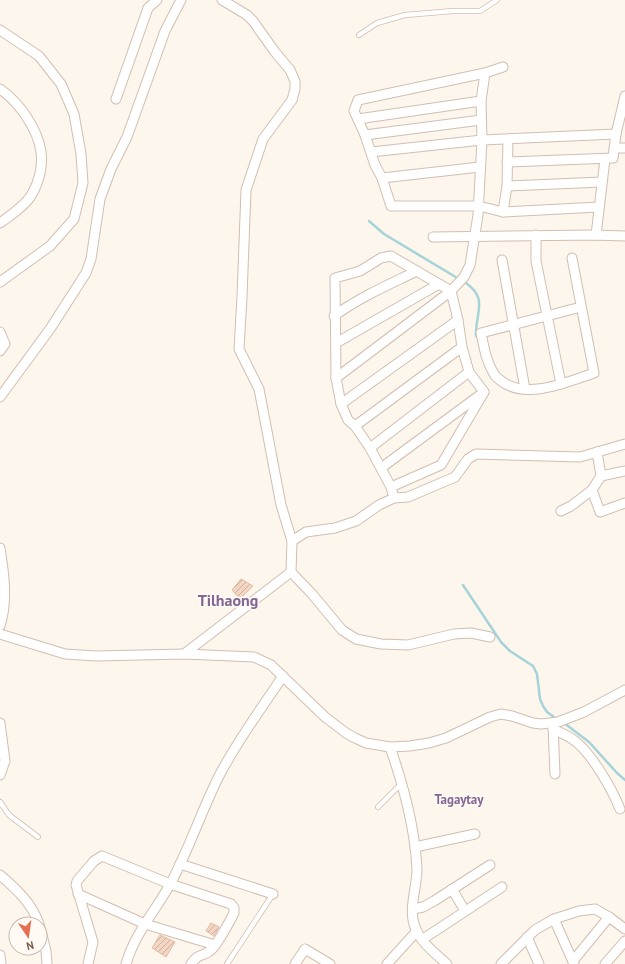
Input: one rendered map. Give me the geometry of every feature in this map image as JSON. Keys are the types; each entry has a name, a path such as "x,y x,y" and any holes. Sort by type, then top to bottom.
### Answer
{"street":[{"path":"116,99 148,8 157,0"},
{"path":"0,397 50,329 86,273 91,259 100,199 111,169 127,137 165,32 181,0"},
{"path":"222,0 247,15 253,21 290,70 295,81 295,89 292,100 263,139 246,190 239,350 259,389 281,505 292,541 291,572 342,630 356,639 381,644 408,645 459,634 471,633 490,637"},
{"path":"0,30 40,56 61,84 74,114 81,154 83,183 74,219 50,246 0,282"},
{"path":"503,67 485,73 358,100 354,110 365,135 375,165 382,178 391,206 479,206 503,212 599,207"},
{"path":"336,378 451,291 461,280 470,265 479,206 482,140 481,101 485,73"},
{"path":"0,89 23,110 36,135 41,152 40,174 32,195 14,213 0,223"},
{"path":"507,162 613,158 616,134 625,96"},
{"path":"358,119 481,101"},
{"path":"365,135 481,120"},
{"path":"371,152 482,140 616,134"},
{"path":"503,212 507,186 508,139"},
{"path":"614,148 625,148"},
{"path":"596,235 605,159"},
{"path":"382,178 480,167"},
{"path":"507,186 602,182"},
{"path":"536,235 536,261 561,384"},
{"path":"433,237 536,235 625,236"},
{"path":"394,498 391,487 370,448 355,426 348,420 341,404 336,378 334,278 360,271 380,258 391,256 451,291 458,320 462,347 469,372 484,392"},
{"path":"572,258 594,373 540,389 525,389 506,385 494,375 486,356 481,333 581,307"},
{"path":"502,260 525,389"},
{"path":"334,316 346,307 417,271"},
{"path":"336,344 439,284"},
{"path":"341,404 458,320"},
{"path":"0,332 6,344 0,350"},
{"path":"355,426 462,347"},
{"path":"370,448 469,372"},
{"path":"381,468 484,392"},
{"path":"391,487 441,465 484,392"},
{"path":"292,541 306,532 335,528 356,521 379,505 394,498 408,497 456,478 468,459 476,454 580,457 625,444"},
{"path":"561,511 571,506 592,490 601,476 597,452"},
{"path":"601,476 625,471"},
{"path":"592,490 600,512 625,503"},
{"path":"0,548 4,575 3,616 0,626"},
{"path":"184,654 291,572"},
{"path":"0,634 65,654 96,656 184,654 254,657 271,665 325,717 346,733 366,743 390,747 429,743 446,738 490,717 500,714 512,716 533,723 553,726 576,741 586,752 614,793 620,809"},
{"path":"136,964 127,961 135,941 165,895 219,775 242,737 283,676"},
{"path":"553,726 625,690"},
{"path":"0,723 5,760 0,774"},
{"path":"553,726 555,774"},
{"path":"390,747 410,813 417,870 413,909 414,922 417,931 423,939 447,964"},
{"path":"414,847 475,834"},
{"path":"88,964 93,942 76,885 77,881 94,861 102,856 170,884 229,902 233,906 233,916 215,945 210,951 197,956 191,964"},
{"path":"180,864 273,894"},
{"path":"413,909 428,904 490,866"},
{"path":"0,875 16,889 36,916"},
{"path":"423,939 502,887"},
{"path":"452,889 465,911"},
{"path":"78,894 145,924 215,945"},
{"path":"505,962 535,930 554,919 588,909 596,909 625,929"},
{"path":"554,919 574,962 609,917"},
{"path":"387,964 417,931"},
{"path":"527,937 539,964"},
{"path":"605,964 625,941"},
{"path":"295,964 305,949 330,964"},
{"path":"0,955 1,964"}],"lane":[{"path":"359,35 377,22 405,15 453,11 480,11 497,0"},
{"path":"378,807 402,783"},
{"path":"0,802 9,815 38,837"},
{"path":"227,964 273,894"}],"building":[{"path":"241,579 253,586 240,599 232,590"},
{"path":"211,923 219,927 214,936 206,931"},
{"path":"160,935 175,942 166,957 152,948"}],"waterway":[{"path":"369,221 384,234 459,279"},
{"path":"463,281 471,287 479,300 476,336"},
{"path":"463,585 501,642 510,651 533,666 537,674 540,699 547,712 554,717"},
{"path":"564,723 589,742 625,780"}],"district":[{"name":"Tilhaong","path":"228,600"},
{"name":"Tagaytay","path":"459,799"}]}
